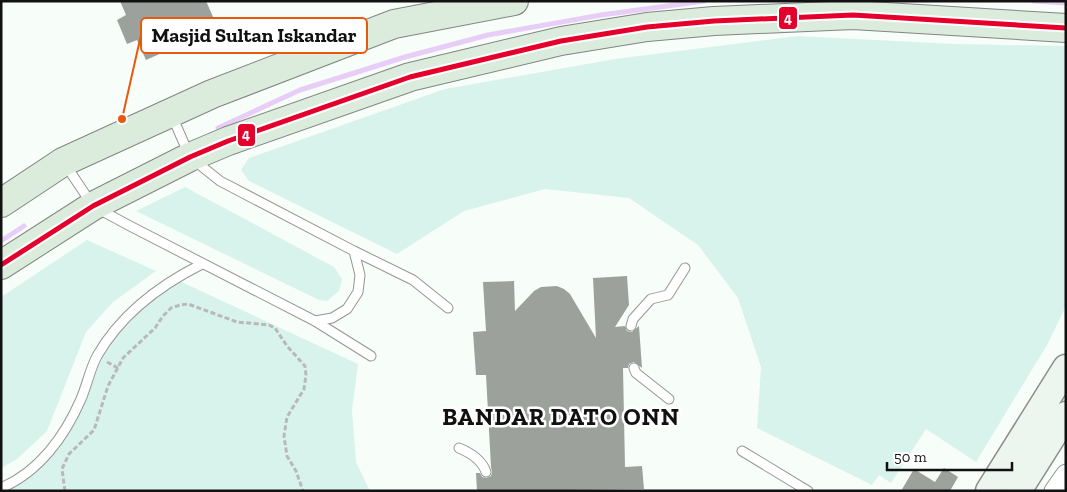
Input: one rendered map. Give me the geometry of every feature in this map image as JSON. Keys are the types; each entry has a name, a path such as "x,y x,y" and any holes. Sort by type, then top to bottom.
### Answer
{"main road":[{"path":"1,203 63,162 212,94 394,24 514,1"},
{"path":"1,266 93,206 190,157 238,138 410,78 561,41 647,27 852,15 1066,28"},
{"path":"989,491 1064,376"},
{"path":"1018,491 1066,415"}],"street":[{"path":"1054,491 1066,474"}],"lane":[{"path":"171,114 190,157 220,181 413,280 448,308"},
{"path":"63,162 93,206 202,264 315,320 371,356"},
{"path":"315,320 332,318 347,309 358,292 360,275 354,251"},
{"path":"1,488 14,483 42,460 63,436 81,399 96,357 112,334 136,307 174,278 202,264"},
{"path":"631,326 633,319 651,299 668,295 685,268"},
{"path":"634,368 636,373 669,399"},
{"path":"459,448 469,452 484,464 486,472"},
{"path":"742,451 802,490"}],"path":[{"path":"65,491 62,470 69,454 94,430 108,386 123,358 155,328 171,308 188,304 237,322 269,325 275,328 304,366 306,375 304,389 287,417 284,436 287,456 296,471 303,491"}],"shaded area":[{"path":"798,36 953,44 1066,46 1066,306 1047,345 976,462 926,429 891,483 879,475 872,485 757,428 761,367 738,298 698,245 629,198 545,189 464,211 397,254 249,181 241,170 249,158 445,89 615,59"},
{"path":"185,187 334,267 342,279 339,291 327,301 319,300 136,211"},
{"path":"87,240 156,271 113,302 86,332 47,431 17,459 1,468 1,297"},
{"path":"175,279 358,364 352,410 356,462 370,491 1,491 59,438 109,334"}],"building":[{"path":"120,1 206,1 218,28 146,60 137,40 127,44 117,20 126,15"},
{"path":"627,276 629,305 615,327 625,326 627,331 632,332 639,326 642,368 634,362 629,364 628,368 623,368 625,467 642,466 644,489 477,491 476,473 480,473 482,477 486,478 491,476 492,472 486,375 476,375 473,332 486,331 483,282 514,281 515,311 534,291 541,287 557,286 564,289 570,294 596,338 593,278"},
{"path":"944,468 958,477 950,491 901,491 914,469 935,482"}],"waterway":[{"path":"218,128 300,90 405,57 488,35 601,15 704,1"},
{"path":"1034,1 1066,3"},
{"path":"1,241 24,226"}],"transit line":[{"name":"4","path":"1,265 93,206 190,157 228,141 410,77 561,41 647,27 714,21 853,15 1066,28"}],"place":[{"name":"Masjid Sultan Iskandar","path":"122,119"}],"district":[{"name":"BANDAR DATO ONN","path":"561,417"}]}
